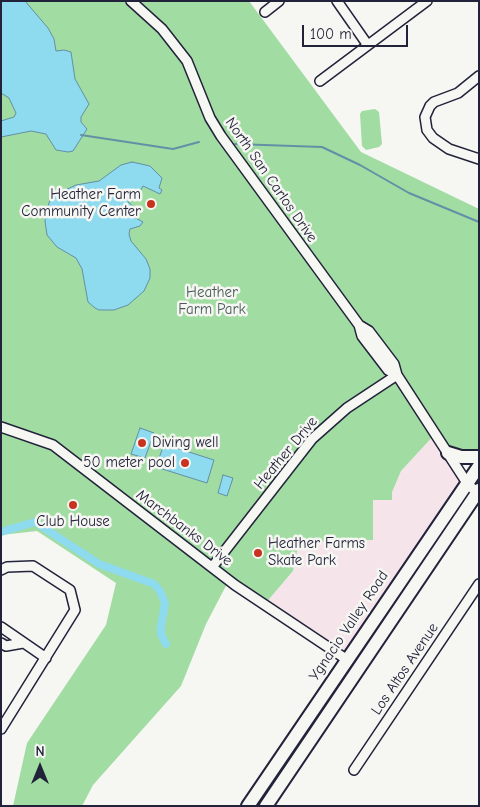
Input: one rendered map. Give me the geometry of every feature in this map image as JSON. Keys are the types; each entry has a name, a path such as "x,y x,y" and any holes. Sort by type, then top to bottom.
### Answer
{"highway":[{"path":"448,454 461,457 479,457"},
{"name":"Ygnacio Valley Road","path":"248,806 346,659 479,466"},
{"path":"266,806 478,493"}],"street":[{"name":"North San Carlos Drive","path":"131,1 162,30 187,61 210,118 221,136 359,325 369,332 394,364 397,375 448,454 467,483 478,493"},
{"path":"265,12 279,1"},
{"path":"337,1 367,44"},
{"path":"320,81 427,1"},
{"path":"479,76 458,93 434,102 425,117 427,130 433,138 448,149 479,160"},
{"name":"Heather Drive","path":"213,566 312,438 347,408 397,375"},
{"name":"Marchbanks Drive","path":"1,427 53,445 213,566 243,591 346,659"},
{"path":"1,570 7,567 33,566 70,590 75,610 1,729"},
{"name":"Los Altos Avenue","path":"354,770 479,584"},
{"path":"1,627 23,644 46,658"},
{"path":"1,643 6,646 23,644"},
{"path":"1,710 10,715"}],"shaded area":[{"path":"435,433 467,483 346,659 264,605 293,571 298,542 373,500 389,497 401,471"}],"green space":[{"name":"Heather Farm Park","path":"1,1 249,1 361,152 479,209 479,457 448,453 435,434 401,471 392,492 392,500 373,500 373,540 299,542 293,571 264,605 229,580 206,624 181,686 93,785 82,806 13,806 27,743 106,625 116,583 37,531 1,535"},
{"path":"375,109 379,112 382,144 379,147 366,150 362,146 360,114 362,111"}],"water":[{"path":"1,1 25,1 48,28 54,39 56,51 64,50 71,52 75,79 89,104 81,117 81,122 87,129 73,151 56,150 46,134 31,131 1,137 1,121 14,117 16,113 9,98 1,93"},
{"path":"132,162 150,166 162,178 159,188 162,190 160,194 143,186 138,195 132,193 128,202 133,206 130,215 143,222 140,226 130,229 129,234 131,241 146,259 150,269 150,278 144,291 128,305 114,310 99,310 88,302 82,269 76,258 57,247 47,235 46,211 51,198 61,192 76,185 99,181 121,165"},
{"name":"Diving well","path":"140,428 154,433 145,458 131,454"},
{"name":"50 meter pool","path":"164,444 214,460 207,483 156,467"},
{"path":"223,475 233,478 227,496 218,493"}],"waterway":[{"path":"81,135 173,149 199,142"},
{"path":"235,144 322,147 360,165 409,193 479,222"},
{"path":"1,532 35,522 99,564 154,584 160,591 165,603 161,634 166,644"}],"place":[{"name":"Heather Farm Community Center","path":"151,204"},
{"name":"Diving well","path":"142,443"},
{"name":"50 meter pool","path":"185,463"},
{"name":"Club House","path":"73,505"},
{"name":"Heather Farms Skate Park","path":"258,553"}]}
